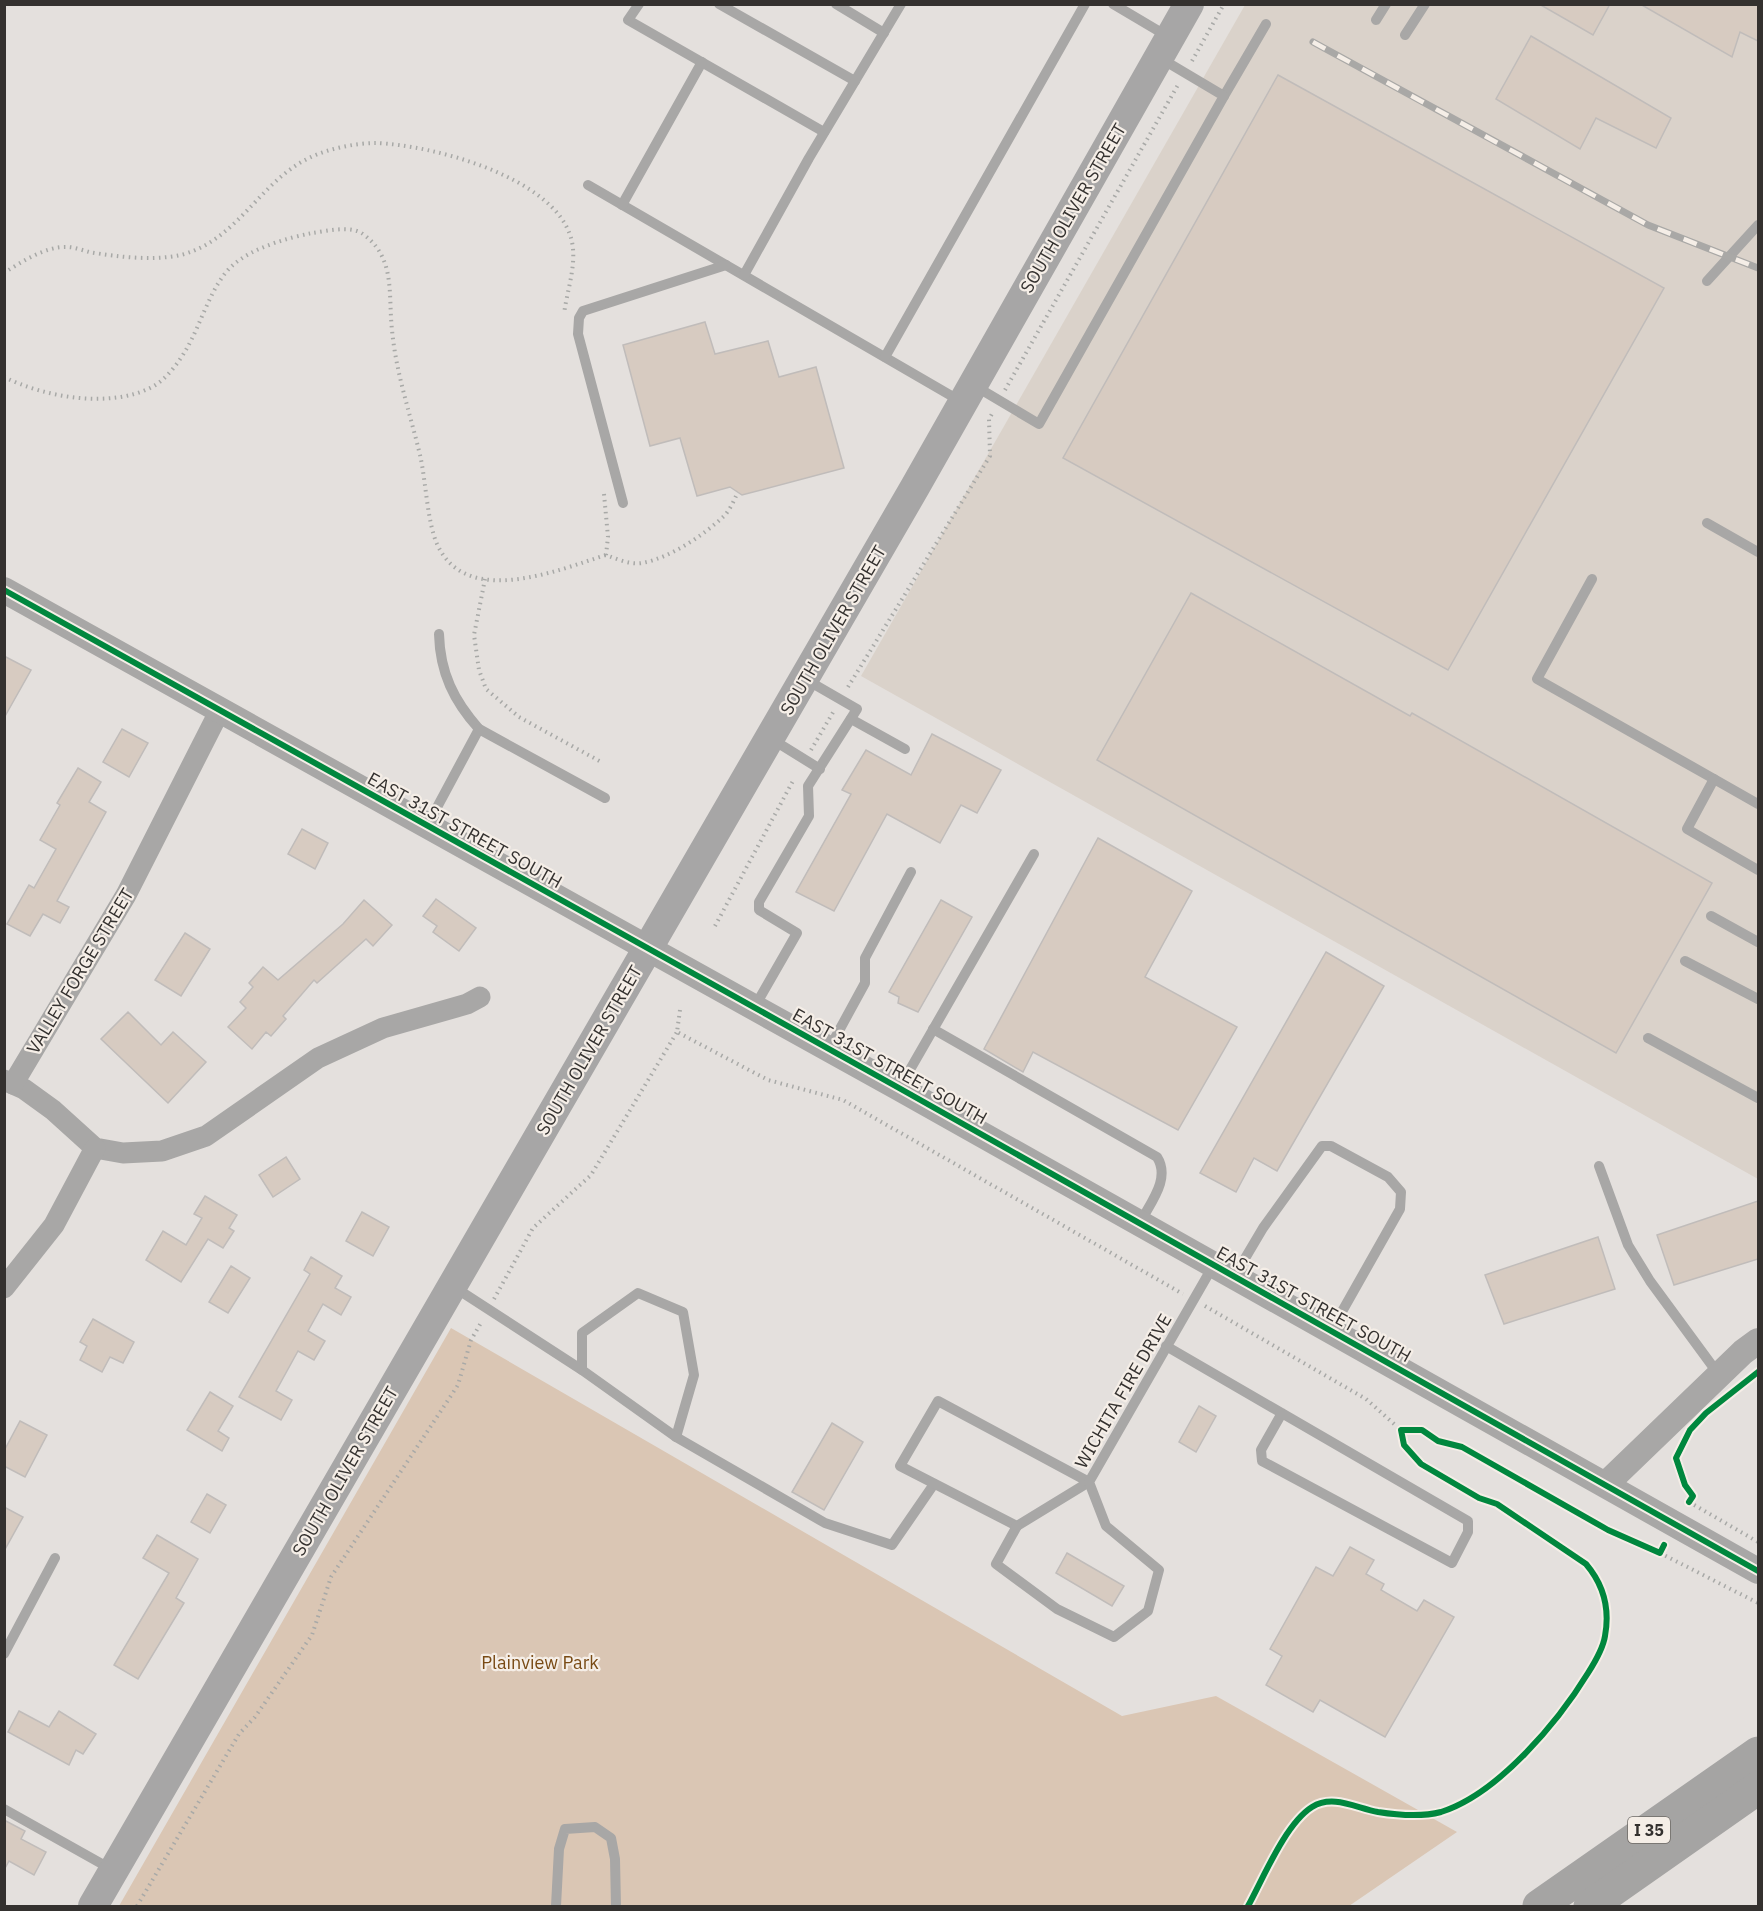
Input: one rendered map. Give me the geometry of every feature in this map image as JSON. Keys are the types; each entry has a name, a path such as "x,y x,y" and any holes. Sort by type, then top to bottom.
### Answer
{"highway":[{"name":"I 35","path":"1539,1906 1758,1753"},
{"name":"I 35","path":"1590,1906 1758,1788"}],"main road":[{"name":"SOUTH OLIVER STREET","path":"93,1906 805,678 1189,4"}],"street":[{"name":"EAST 31ST STREET SOUTH","path":"4,590 647,950 899,1088 1758,1571"},
{"name":"VALLEY FORGE STREET","path":"95,1148 53,1110 9,1082 126,895 220,710"},
{"path":"4,1288 54,1225 95,1148 123,1154 162,1151 206,1136 318,1058 383,1028 467,1004 480,997"},
{"path":"1606,1484 1719,1375 1758,1341"}],"lane":[{"path":"639,4 628,20 824,132"},
{"path":"719,4 855,81"},
{"path":"836,4 884,33"},
{"path":"744,275 824,132 900,4"},
{"path":"885,357 1085,4"},
{"path":"1113,4 1164,48 1185,74 1224,96"},
{"path":"1376,20 1386,4"},
{"path":"1405,35 1425,4"},
{"path":"588,185 885,357 968,393 1000,400 1039,424 1266,24"},
{"path":"622,205 702,63"},
{"path":"1707,280 1758,225"},
{"path":"623,503 578,334 579,318 583,311 726,265"},
{"path":"1707,523 1758,552"},
{"path":"1592,579 1537,679 1758,804"},
{"path":"439,634 440,658 447,677 462,708 479,729 605,798"},
{"path":"754,1009 797,933 759,910 759,902 809,816 808,786 857,709 805,678"},
{"path":"851,719 905,749"},
{"path":"427,826 479,729"},
{"path":"770,738 820,770"},
{"path":"1714,779 1687,830 1758,870"},
{"path":"899,1088 1034,854"},
{"path":"829,1050 865,983 865,958 911,872"},
{"path":"1711,916 1758,942"},
{"path":"1685,961 1758,999"},
{"path":"933,1029 1157,1157 1163,1166 1163,1178 1140,1223"},
{"path":"1648,1038 1758,1098"},
{"name":"WICHITA FIRE DRIVE","path":"1017,1526 996,1564 1057,1609 1114,1637 1148,1611 1158,1570 1106,1526 1089,1482 1194,1299 1224,1271 1263,1228 1322,1146 1331,1146 1388,1177 1401,1192 1400,1209 1331,1331"},
{"path":"1599,1166 1628,1245 1650,1281 1719,1375"},
{"path":"452,1286 582,1370 676,1437 825,1523 892,1545 934,1484"},
{"path":"582,1370 582,1333 638,1293 683,1312 694,1374 676,1437"},
{"path":"1166,1346 1282,1413 1468,1521 1468,1532 1452,1563 1262,1461 1262,1450 1282,1413"},
{"path":"938,1401 1089,1482 1017,1526 900,1466 938,1401"},
{"path":"4,1654 55,1558"},
{"path":"4,1809 114,1870"},
{"path":"556,1906 559,1849 565,1829 595,1827 611,1838 615,1859 616,1906"}],"path":[{"path":"715,927 805,760 990,456 989,419 1224,4"},
{"path":"4,273 40,254 65,247 121,257 157,257 192,252 222,235 290,169 310,157 374,143 407,147 484,167 517,181 548,201 560,214 571,238 573,262 564,316"},
{"path":"4,377 27,388 65,397 125,395 152,387 171,371 187,348 204,312 232,265 254,253 299,236 335,229 361,232 380,250 391,279 392,329 398,368 420,454 438,544 455,567 496,582 542,575 606,555 620,561 640,563 657,559 676,550 726,515 736,496"},
{"path":"603,484 608,537 606,555"},
{"path":"485,579 474,634 479,670 486,689 519,717 603,763"},
{"path":"137,1906 239,1734 255,1717 312,1635 331,1577 458,1385 471,1340 533,1228 591,1175 678,1032 680,1010"},
{"path":"678,1032 768,1080 843,1100 1366,1399 1402,1434 1412,1430"},
{"path":"1691,1499 1758,1542"},
{"path":"1660,1552 1664,1545"},
{"path":"1649,1548 1758,1603"}],"shaded area":[{"path":"1245,5 1758,5 1758,1179 861,676"}],"green space":[{"name":"Plainview Park","path":"451,1328 1122,1716 1216,1696 1457,1832 1349,1906 119,1906"}],"building":[{"path":"1539,4 1610,4 1593,35"},
{"path":"1640,4 1758,4 1758,41 1740,32 1732,57"},
{"path":"1531,36 1671,118 1656,148 1596,118 1580,149 1496,99"},
{"path":"1278,75 1664,288 1448,670 1063,458"},
{"path":"705,322 715,354 768,341 779,377 816,367 844,468 742,495 730,487 697,496 680,438 650,446 623,345"},
{"path":"1191,593 1410,716 1412,713 1712,883 1616,1053 1097,760"},
{"path":"4,656 31,670 4,718"},
{"path":"122,729 148,743 129,777 103,762"},
{"path":"932,734 1001,770 977,813 961,805 940,843 887,814 834,911 796,892 851,794 842,790 866,750 911,775"},
{"path":"78,768 101,782 89,802 106,812 57,901 69,907 60,923 43,914 30,936 7,924 29,885 34,888 56,849 40,840 60,805 57,803"},
{"path":"302,829 328,843 315,869 288,854"},
{"path":"1098,838 1192,891 1145,977 1237,1027 1178,1130 1033,1052 1023,1072 984,1049"},
{"path":"436,899 476,928 459,951 433,932 437,926 423,916"},
{"path":"364,900 392,925 373,946 366,939 317,983 314,980 283,1016 286,1019 271,1036 266,1032 252,1049 228,1027 246,1008 240,1002 253,987 249,983 263,967 278,980 343,924"},
{"path":"941,900 972,917 918,1012 898,1003 899,997 889,992"},
{"path":"185,933 210,949 181,996 155,980"},
{"path":"1326,952 1384,986 1277,1171 1254,1158 1236,1192 1200,1173"},
{"path":"128,1012 161,1045 173,1032 206,1062 168,1103 101,1039"},
{"path":"286,1157 300,1179 273,1197 259,1175"},
{"path":"205,1196 237,1215 229,1228 234,1231 223,1248 208,1239 181,1282 146,1260 163,1231 186,1245 202,1218 194,1214"},
{"path":"1758,1201 1758,1259 1674,1285 1657,1235"},
{"path":"362,1212 389,1227 373,1256 346,1241"},
{"path":"1598,1237 1615,1289 1504,1324 1485,1275"},
{"path":"311,1257 342,1276 335,1288 351,1297 341,1315 323,1304 308,1331 325,1341 314,1360 298,1351 276,1391 292,1400 281,1420 239,1397 310,1274 304,1270"},
{"path":"231,1266 250,1278 228,1313 209,1302"},
{"path":"93,1319 134,1342 123,1363 110,1357 102,1372 80,1360 87,1346 80,1342"},
{"path":"210,1392 233,1406 218,1431 229,1438 222,1451 187,1430"},
{"path":"1199,1406 1216,1416 1196,1452 1179,1442"},
{"path":"20,1421 47,1435 25,1477 4,1466 4,1451"},
{"path":"832,1423 863,1442 824,1510 792,1492"},
{"path":"207,1494 226,1505 210,1533 191,1522"},
{"path":"4,1507 23,1517 4,1551"},
{"path":"157,1535 198,1559 176,1598 184,1603 138,1679 114,1665 169,1573 143,1558"},
{"path":"1350,1547 1374,1560 1366,1574 1384,1584 1381,1590 1417,1611 1424,1600 1454,1617 1385,1737 1320,1700 1313,1712 1266,1685 1282,1656 1270,1649 1316,1567 1333,1576"},
{"path":"1067,1553 1124,1586 1112,1606 1056,1573"},
{"path":"19,1711 49,1727 59,1711 96,1734 83,1754 76,1750 69,1765 8,1732"},
{"path":"4,1820 25,1831 21,1839 46,1852 34,1875 9,1861 4,1870"}],"railway":[{"path":"1313,42 1648,225 1758,268"}],"cycle path":[{"path":"4,590 899,1088 1758,1571"},
{"path":"1689,1502 1693,1496 1685,1485 1676,1458 1690,1430 1706,1413 1758,1372"},
{"path":"1248,1906 1293,1826 1302,1815 1320,1803 1345,1803 1385,1813 1426,1815 1441,1812 1462,1803 1484,1790 1505,1773 1543,1734 1575,1692 1602,1646 1605,1636 1606,1607 1601,1588 1586,1564 1497,1504 1479,1498 1421,1464 1404,1445 1401,1430 1422,1430 1438,1441 1462,1447 1608,1530 1660,1553 1664,1545"}]}
